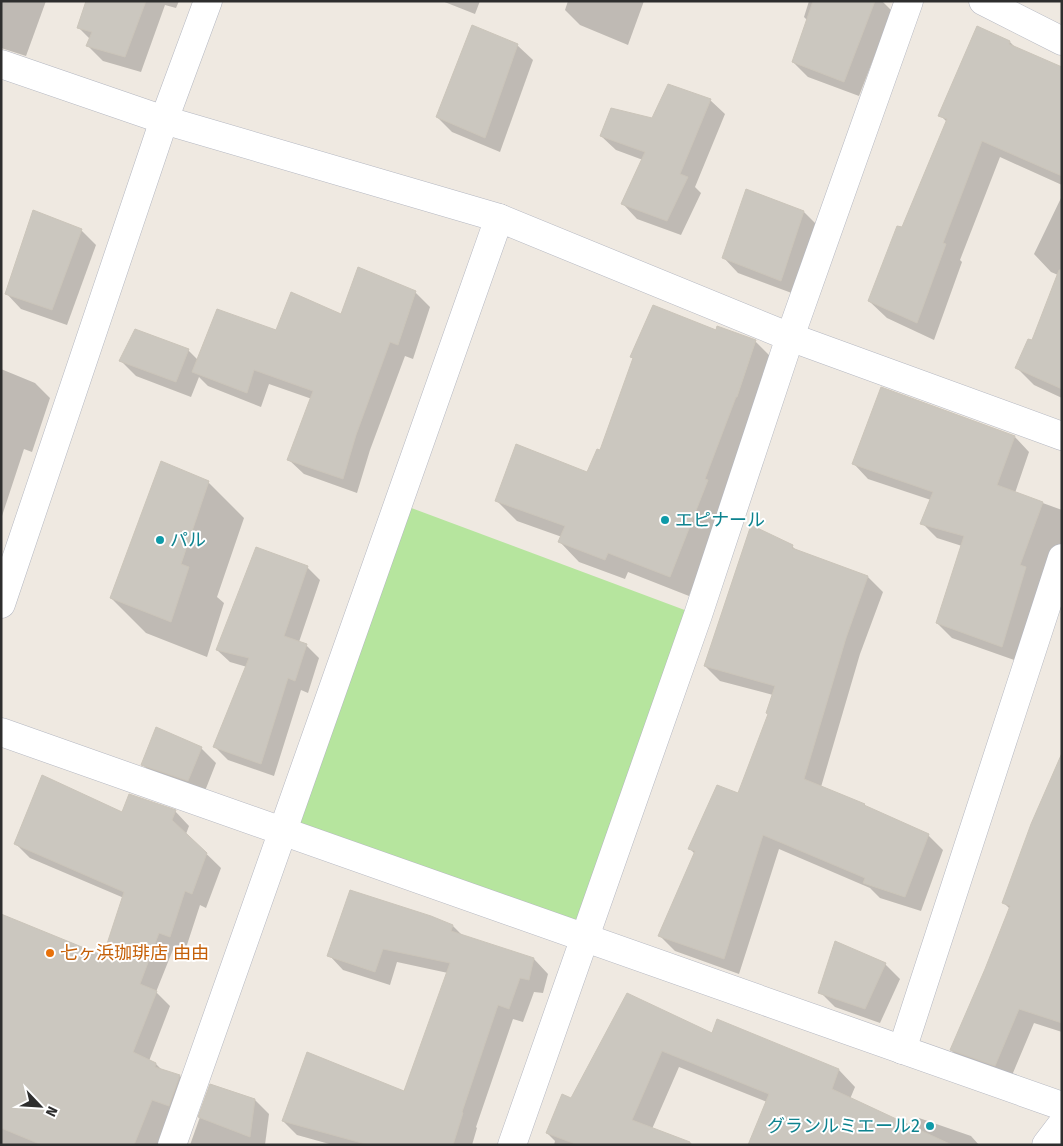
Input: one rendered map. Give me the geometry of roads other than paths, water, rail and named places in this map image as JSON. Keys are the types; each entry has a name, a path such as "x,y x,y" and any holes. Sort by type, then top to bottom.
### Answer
{"street":[{"path":"1,604 164,120 208,1"},
{"path":"512,1145 698,615 790,337 909,1"},
{"path":"983,1 1062,40"},
{"path":"1,64 164,120 499,218 790,337 1062,436"},
{"path":"172,1145 499,218"},
{"path":"902,1050 1062,558"},
{"path":"1,732 1062,1106"},
{"path":"1046,1145 1062,1124"}],"place":[{"name":"エピナール","path":"665,520"},
{"name":"パル","path":"160,540"},
{"name":"七ヶ浜珈琲店 由由","path":"50,953"},
{"name":"グランルミエール2","path":"930,1126"}]}
